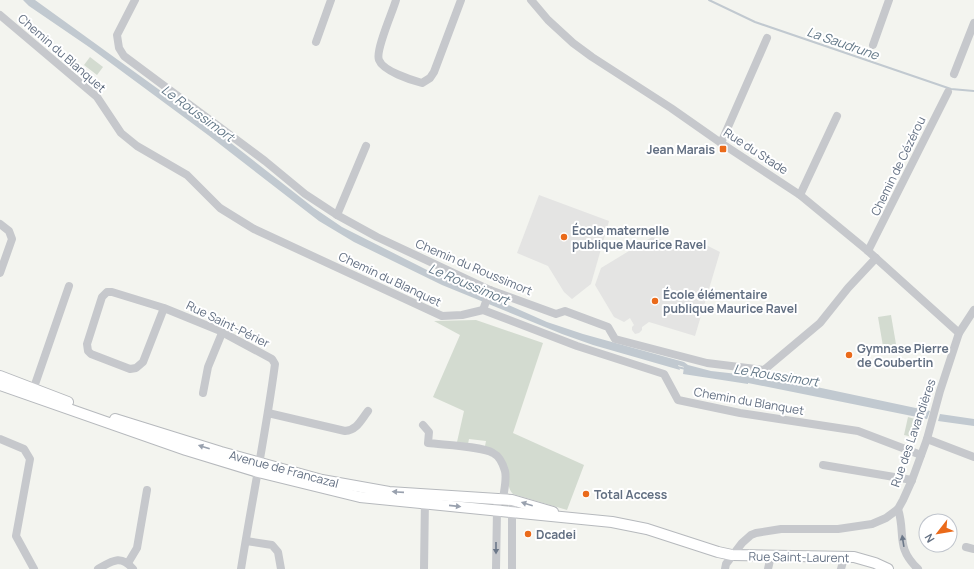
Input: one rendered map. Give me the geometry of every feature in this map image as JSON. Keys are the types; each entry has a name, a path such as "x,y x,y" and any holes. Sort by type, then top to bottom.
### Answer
{"main road":[{"name":"Avenue de Francazal","path":"0,376 32,393"},
{"name":"Avenue de Francazal","path":"0,385 32,393 221,452 258,467 356,487 497,510 612,522 647,529 718,552 732,555"},
{"name":"Avenue de Francazal","path":"425,498 504,499 578,519"},
{"name":"Rue Saint-Laurent","path":"732,555 854,557 888,569"}],"street":[{"path":"316,42 331,0"},
{"path":"396,0 380,47 378,55 379,61 389,70 422,83 430,78 434,72 461,0"},
{"name":"Rue du Stade","path":"531,0 548,20 592,58 671,108 800,195 868,251 960,333"},
{"path":"873,45 889,0"},
{"name":"Chemin du Roussimort","path":"132,1 117,35 121,53 259,156 305,194 337,215 377,237 490,290 556,314 565,312 608,327 615,339 707,363 764,370 820,323 848,288 876,258"},
{"name":"Chemin du Blanquet","path":"0,16 97,97 121,133 137,146 187,175 220,208 254,229 442,316 462,315 483,310 577,346 664,374 678,400 740,414 858,431 921,455"},
{"path":"954,74 974,23"},
{"path":"721,143 767,38"},
{"name":"Chemin de Cézérou","path":"868,251 948,92"},
{"path":"800,195 837,116"},
{"path":"337,215 366,146"},
{"path":"0,224 9,231 12,239 0,273"},
{"path":"32,393 69,286"},
{"path":"483,310 490,290"},
{"name":"Rue Saint-Périer","path":"164,308 143,362 136,368 130,369 91,354 88,351 87,344 102,297 107,292 112,292 164,308 222,333 272,359 275,364 241,569"},
{"name":"Rue des Lavandières","path":"725,569 732,555 739,549 742,543 751,535 756,533 781,530 838,529 872,524 886,518 898,509 912,480 927,438 960,333 974,310"},
{"path":"202,393 208,367 222,333"},
{"path":"268,413 345,431 355,429 368,412"},
{"path":"424,425 429,432 428,443 483,449 494,453 502,463 506,477 504,499 497,510 496,569"},
{"path":"927,438 974,457"},
{"path":"0,440 24,449 30,459 16,536 34,569"},
{"path":"823,465 912,480"},
{"path":"98,569 112,561 120,560 131,566 137,548 148,490"},
{"path":"424,569 425,498"},
{"path":"504,499 512,512 512,569"},
{"path":"898,509 904,548 907,556 918,569"},
{"path":"246,541 272,545 278,552 281,569"},
{"path":"768,569 771,556"},
{"path":"841,569 844,558"}],"shaded area":[{"path":"23,0 35,0 208,125 314,208 342,227 466,289 480,293 479,296 484,298 486,295 547,322 583,334 684,362 688,365 711,371 774,378 930,411 927,419 748,383 683,374 684,367 678,365 680,370 593,345 562,334 442,285 354,242 319,221 208,135 89,47 29,6"},
{"path":"90,57 103,67 97,75 84,65"},
{"name":"École maternelle publique Maurice Ravel","path":"539,195 609,221 591,284 572,299 564,292 548,266 517,253"},
{"name":"École élémentaire publique Maurice Ravel","path":"652,237 695,249 704,244 720,252 695,336 649,322 642,327 642,330 639,333 635,334 632,330 634,325 630,318 624,322 614,317 595,285 601,268"},
{"path":"891,315 897,350 884,352 878,317"},
{"path":"476,320 543,343 513,433 584,465 567,510 513,494 509,486 509,471 485,446 486,441 469,439 468,444 457,442 464,411 433,397 460,335 434,321"},
{"path":"940,414 974,419 974,426 938,421"},
{"path":"908,417 922,421 917,438 904,435"}],"waterway":[{"name":"La Saudrune","path":"709,0 755,22 951,89 974,91"},
{"name":"Le Roussimort","path":"677,367 686,369"}],"place":[{"name":"Jean Marais","path":"723,149"},
{"name":"École maternelle publique Maurice Ravel","path":"564,237"},
{"name":"École élémentaire publique Maurice Ravel","path":"655,301"},
{"name":"Gymnase Pierre de Coubertin","path":"849,355"},
{"name":"Total Access","path":"586,494"},
{"name":"Dcadei","path":"528,534"}]}
